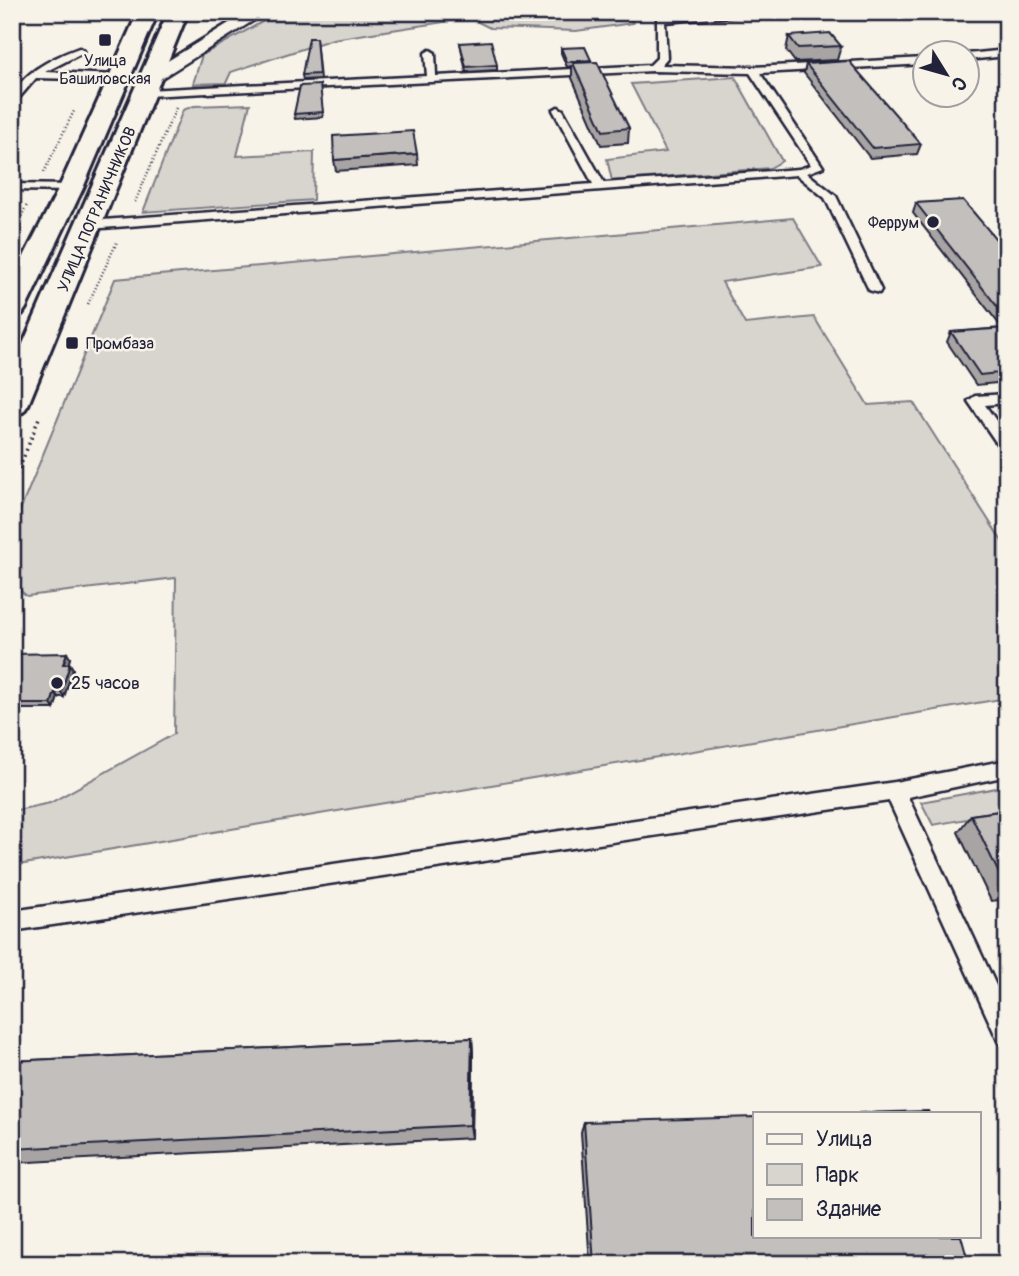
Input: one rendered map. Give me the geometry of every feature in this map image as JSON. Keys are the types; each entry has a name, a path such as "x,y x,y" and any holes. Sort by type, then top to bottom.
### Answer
{"main road":[{"name":"УЛИЦА ПОГРАНИЧНИКОВ","path":"12,308 68,192 148,12"},
{"name":"УЛИЦА ПОГРАНИЧНИКОВ","path":"16,392 150,84 178,12"}],"street":[{"path":"150,84 259,12"}],"lane":[{"path":"653,68 662,58 660,20 782,12"},
{"path":"12,103 33,75 79,51"},
{"path":"430,53 432,81"},
{"path":"981,56 1007,53"},
{"path":"150,84 432,81 653,68 753,70 911,62"},
{"path":"89,225 601,188 799,172 818,167 753,70"},
{"path":"33,75 117,78"},
{"path":"558,110 601,188"},
{"path":"799,172 830,195 876,290"},
{"path":"12,187 68,192"},
{"path":"12,198 68,192"},
{"path":"1007,398 975,401 1007,447"},
{"path":"12,920 895,791 1007,768"},
{"path":"895,791 1007,1035"}],"green space":[{"path":"280,12 627,12 633,23 576,31 490,28 470,18 333,39 231,72 226,83 193,84 202,55"},
{"path":"735,77 782,161 770,168 612,181 607,159 666,152 631,84"},
{"path":"250,104 237,156 314,152 313,200 143,212 183,110 194,106"},
{"path":"793,218 822,267 722,282 745,324 814,317 868,405 913,402 1007,549 1007,698 12,866 12,811 50,803 174,734 176,578 27,596 12,584 12,530 115,279"},
{"path":"1007,786 1007,812 933,825 921,802"}],"building":[{"path":"830,33 841,46 798,48 789,36"},
{"path":"309,38 316,38 319,74 302,75"},
{"path":"491,41 497,65 466,67 460,43"},
{"path":"585,47 591,60 567,62 561,48"},
{"path":"849,61 921,144 873,148 806,64"},
{"path":"597,62 629,128 603,131 573,63"},
{"path":"320,85 323,112 294,114 300,86"},
{"path":"413,131 417,154 334,160 333,136"},
{"path":"963,200 1007,252 1007,319 916,203"},
{"path":"1007,328 1007,372 980,375 951,332"},
{"path":"67,653 63,664 70,664 61,692 55,692 51,704 12,704 12,654"},
{"path":"1007,810 1007,886 1005,886 971,815"},
{"path":"472,1038 470,1125 12,1149 12,1061"},
{"path":"753,1117 753,1238 962,1238 968,1261 889,1264 594,1264 584,1122"}],"place":[{"name":"Улица Башиловская","path":"105,40"},
{"name":"Феррум","path":"933,222"},
{"name":"Промбаза","path":"72,343"},
{"name":"25 часов","path":"57,683"}]}
